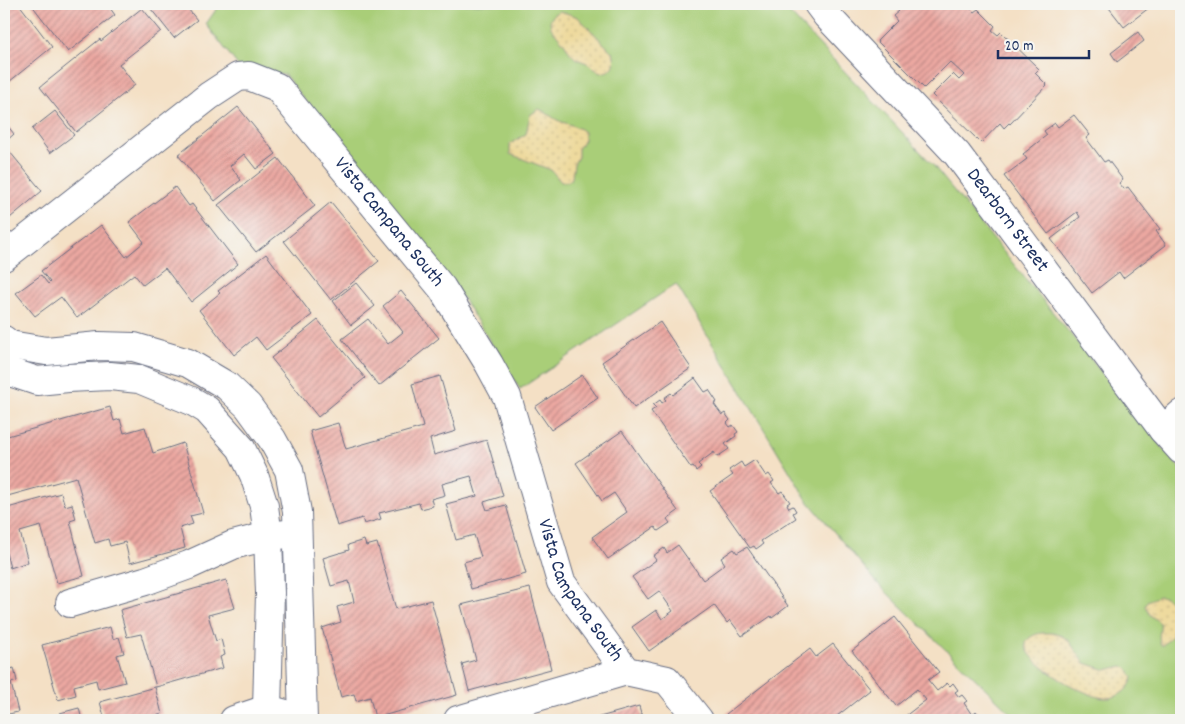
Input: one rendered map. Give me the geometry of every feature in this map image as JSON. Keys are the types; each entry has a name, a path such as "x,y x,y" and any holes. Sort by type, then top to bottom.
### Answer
{"street":[{"name":"Dearborn Street","path":"818,4 827,16 957,154 1172,422 1181,450"},
{"name":"Vista Campana South","path":"4,257 209,96 238,77 249,76 277,86 442,288 489,364 507,397 561,582 626,671"},
{"path":"4,340 10,345 46,351 99,346 134,347 188,363 227,386 248,406 272,439 290,470 298,512 303,720 268,709 234,720"},
{"path":"4,370 37,382 110,376 140,379 192,401 207,410 241,448 254,475 264,506 268,536 270,593 268,709"},
{"path":"192,401 207,374"},
{"path":"70,603 171,571 232,545 268,536 298,534"},
{"name":"Vista Campana South","path":"458,720 626,671 667,680 699,720"}],"green space":[{"path":"220,4 781,4 933,165 1181,470 1181,720 1018,720 880,586 807,500 676,284 520,389 462,297 285,75 239,67 206,24"}],"sand":[{"path":"560,11 578,17 613,53 614,65 611,69 600,73 587,63 576,59 570,53 551,28 550,21 554,14"},
{"path":"539,109 557,120 584,132 584,140 578,149 578,157 574,164 572,178 568,182 561,182 551,170 510,154 510,144 526,134 530,115"},
{"path":"1159,596 1165,597 1171,602 1175,613 1181,619 1181,634 1173,635 1163,645 1161,645 1159,639 1160,623 1150,615 1145,606 1147,601"},
{"path":"1052,633 1068,640 1085,663 1106,670 1122,666 1127,668 1133,677 1129,686 1122,693 1114,697 1104,698 1084,692 1059,679 1037,662 1026,646 1029,639 1034,635"}],"building":[{"path":"11,4 19,4 52,47 4,86 4,9"},
{"path":"31,4 107,4 115,15 68,52"},
{"path":"147,4 184,4 197,20 174,38"},
{"path":"902,4 966,4 974,12 978,9 995,26 992,30 998,35 1001,32 1039,69 1035,73 1047,85 1010,124 1004,128 1000,123 981,143 932,95 953,74 959,80 964,75 950,62 924,88 877,41 897,21 893,16 899,11 897,9"},
{"path":"1106,4 1154,4 1124,27"},
{"path":"142,8 161,31 119,64 135,85 76,132 40,87"},
{"path":"1138,32 1144,41 1117,62 1111,53"},
{"path":"238,107 276,154 256,169 244,154 230,166 241,180 215,201 178,155"},
{"path":"55,111 74,135 50,153 32,129"},
{"path":"1074,115 1090,135 1086,138 1104,162 1108,160 1123,180 1119,183 1124,189 1128,187 1160,229 1156,231 1166,245 1123,278 1119,272 1092,293 1051,239 1080,217 1077,212 1048,234 1004,176 1027,159 1023,154 1047,135 1044,131 1055,123 1058,127"},
{"path":"4,121 14,134 4,143"},
{"path":"4,147 42,191 4,223"},
{"path":"278,158 315,206 256,252 218,205"},
{"path":"175,187 189,206 192,204 238,264 191,302 165,268 143,285 134,274 77,318 61,297 35,316 16,293 41,275 48,284 50,282 41,271 101,225 126,257 144,242 129,222"},
{"path":"331,202 379,261 331,300 284,241"},
{"path":"266,254 312,315 266,350 256,337 234,355 199,310 220,293 218,291"},
{"path":"356,283 375,306 351,325 333,301"},
{"path":"401,291 439,338 379,386 342,339 368,319 388,344 403,332 383,306"},
{"path":"318,320 365,378 318,417 271,358"},
{"path":"660,322 691,368 634,408 602,362"},
{"path":"582,375 598,398 551,430 535,407"},
{"path":"440,376 456,431 430,439 434,455 487,440 503,496 484,502 487,510 506,505 526,574 471,589 464,562 481,557 474,535 456,540 446,504 477,496 471,476 442,484 445,495 431,499 433,506 421,509 419,503 379,513 381,519 364,524 362,518 337,526 310,431 338,423 346,449 423,427 412,384"},
{"path":"695,378 705,392 709,390 717,402 714,404 722,415 725,413 730,420 727,423 730,427 733,425 738,432 735,434 736,436 725,444 729,449 717,457 714,452 698,464 701,467 696,471 693,467 691,468 651,411 656,408 653,405 660,400 662,403 666,400 664,398 671,393 673,395"},
{"path":"110,407 114,421 120,419 124,433 145,427 153,453 183,443 203,513 190,516 193,524 180,528 185,548 130,563 125,542 110,546 108,539 95,543 76,477 4,497 4,437"},
{"path":"622,431 678,511 667,519 670,523 658,531 655,527 608,559 592,537 627,512 614,493 602,501 576,463"},
{"path":"755,460 766,476 769,474 774,481 771,483 779,493 782,491 790,502 787,504 789,508 793,506 796,511 793,513 796,518 761,541 763,544 756,549 754,546 750,548 710,491 733,475 729,470 741,462 744,467"},
{"path":"61,493 65,506 72,504 76,519 70,521 84,576 57,583 41,526 20,532 28,562 10,568 4,545 4,509"},
{"path":"364,540 366,546 377,543 396,609 431,600 457,695 375,718 370,697 356,701 354,694 341,697 322,628 341,622 337,607 354,602 349,581 331,586 323,558 349,550 348,545"},
{"path":"678,545 703,580 725,564 721,558 734,549 737,553 747,547 788,606 742,636 730,620 727,623 714,605 649,651 632,627 656,610 662,619 673,611 659,591 648,599 632,577 656,560 653,556 664,548 667,553"},
{"path":"226,580 235,608 208,615 216,641 221,639 225,655 220,657 223,668 156,687 141,634 127,637 120,610"},
{"path":"530,588 551,669 469,691 462,664 476,660 461,605"},
{"path":"895,617 939,672 928,680 937,691 947,683 950,686 953,683 958,690 955,692 959,697 962,695 967,701 964,703 972,715 976,711 983,720 906,720 904,717 926,700 917,689 896,706 852,651"},
{"path":"110,627 113,639 119,637 124,653 117,655 125,682 98,689 96,680 74,686 76,695 58,700 42,645"},
{"path":"833,644 870,690 832,720 731,720 726,714 810,649 816,657"},
{"path":"4,661 7,670 14,668 17,681 11,683 18,712 4,715"},
{"path":"155,687 162,714 141,720 105,720 100,702"},
{"path":"639,706 643,720 589,720"},
{"path":"79,708 82,720 62,720 60,713"}]}
